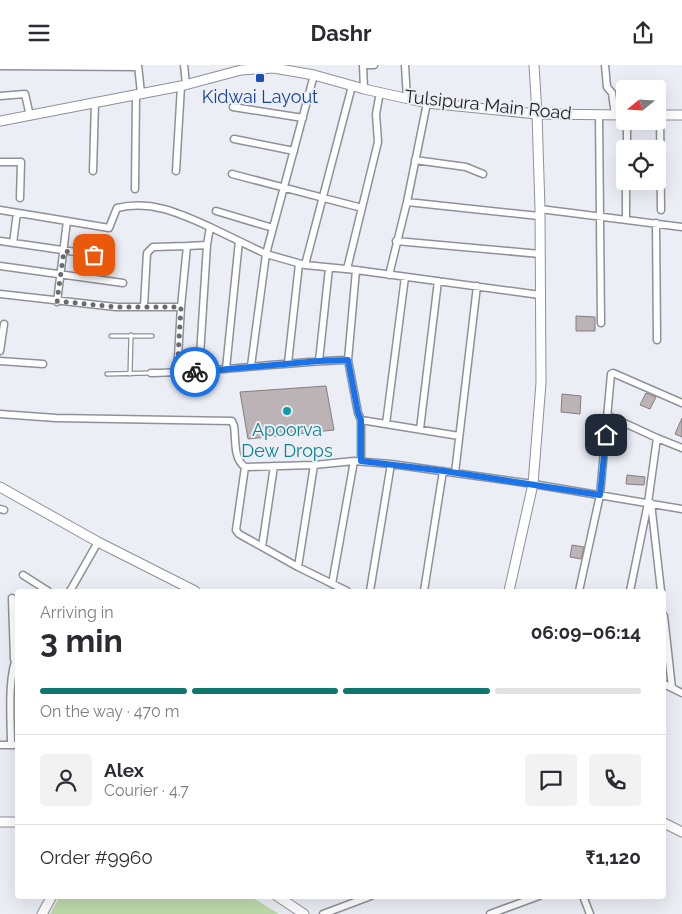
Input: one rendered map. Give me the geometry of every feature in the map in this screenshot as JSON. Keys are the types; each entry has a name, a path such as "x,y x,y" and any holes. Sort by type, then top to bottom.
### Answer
{"street":[{"path":"176,171 184,65"},
{"path":"364,89 363,65 374,65"},
{"path":"405,65 407,99"},
{"path":"510,589 533,484 541,383 537,114 534,65"},
{"path":"605,65 607,87 612,93 615,115"},
{"path":"0,66 138,66 139,94 135,189"},
{"name":"Tulsipura Main Road","path":"0,121 183,85 241,68 274,67 427,103 537,114 615,115"},
{"path":"252,366 266,254 314,75"},
{"path":"288,363 302,265 323,199 352,86"},
{"path":"348,269 378,143 376,114 380,92"},
{"path":"0,96 25,94 30,116"},
{"path":"93,171 95,102"},
{"path":"389,275 407,202 427,103"},
{"path":"233,107 303,118"},
{"path":"599,115 601,323"},
{"path":"666,115 682,115"},
{"path":"659,130 662,210"},
{"path":"234,139 294,151"},
{"path":"415,160 466,167 483,174"},
{"path":"0,163 21,162 20,198"},
{"path":"232,174 362,208"},
{"path":"626,190 626,220"},
{"path":"407,202 601,217 682,227"},
{"path":"0,210 109,228 117,208 150,206 175,211 266,254 302,265 356,270 540,295"},
{"path":"216,211 273,228"},
{"path":"13,243 17,213"},
{"path":"57,301 67,221"},
{"path":"656,223 656,340"},
{"path":"199,371 207,245 210,227"},
{"path":"0,241 110,257"},
{"path":"226,369 239,241"},
{"path":"396,241 540,254"},
{"path":"144,306 147,253 149,249 153,247 207,245"},
{"path":"177,373 187,246"},
{"path":"0,266 123,283"},
{"path":"319,361 329,268"},
{"path":"332,584 357,461 361,420 348,360 356,270"},
{"path":"386,424 405,277"},
{"path":"420,429 438,281"},
{"path":"454,473 477,286"},
{"path":"0,294 116,307 181,307"},
{"path":"0,351 4,324"},
{"path":"151,373 177,373 288,363 348,360"},
{"path":"0,361 43,365"},
{"path":"579,589 600,495 612,373 682,403"},
{"path":"0,415 56,418 232,421 238,458 245,467 314,465 357,461 391,464 533,484 682,509"},
{"path":"608,415 657,438 682,447"},
{"path":"361,420 459,436"},
{"path":"630,589 649,503 657,438"},
{"path":"370,589 391,464"},
{"path":"298,567 314,465"},
{"path":"262,547 274,466"},
{"path":"245,467 236,530 239,534 298,567 343,589"},
{"path":"424,589 444,471"},
{"path":"0,487 98,542 191,589"},
{"path":"649,503 661,589"},
{"path":"71,589 98,542"},
{"path":"23,575 45,589"},
{"path":"12,598 15,642"},
{"path":"666,634 672,688"},
{"path":"0,745 14,745 11,692 15,664"},
{"path":"666,685 682,693"},
{"path":"0,822 15,823"},
{"path":"666,824 682,832"},
{"path":"42,914 50,899"},
{"path":"282,899 304,914"},
{"path":"323,914 363,899"},
{"path":"490,914 531,899"},
{"path":"584,899 590,914"}],"lane":[{"path":"130,374 131,335"},
{"path":"110,336 152,336"},
{"path":"106,375 151,373"}],"green space":[{"path":"58,899 255,899 279,914 50,914"}],"building":[{"path":"576,316 595,317 595,331 576,331"},
{"name":"Apoorva Dew Drops","path":"326,386 334,430 248,439 240,392"},
{"path":"646,393 656,397 650,409 640,405"},
{"path":"562,394 581,396 580,414 561,412"},
{"path":"682,418 682,437 675,434"},
{"path":"627,475 645,477 644,485 626,484"},
{"path":"572,545 584,547 581,559 570,557"}],"way so far":[{"path":"94,255 64,251 57,301 116,307 181,307 177,373 195,372"}],"place":[{"name":"Kidwai Layout","path":"260,78"},
{"name":"Apoorva Dew Drops","path":"287,411"}],"route":[{"path":"195,372 348,360 361,420 361,461 444,471 600,495 606,435"}]}
